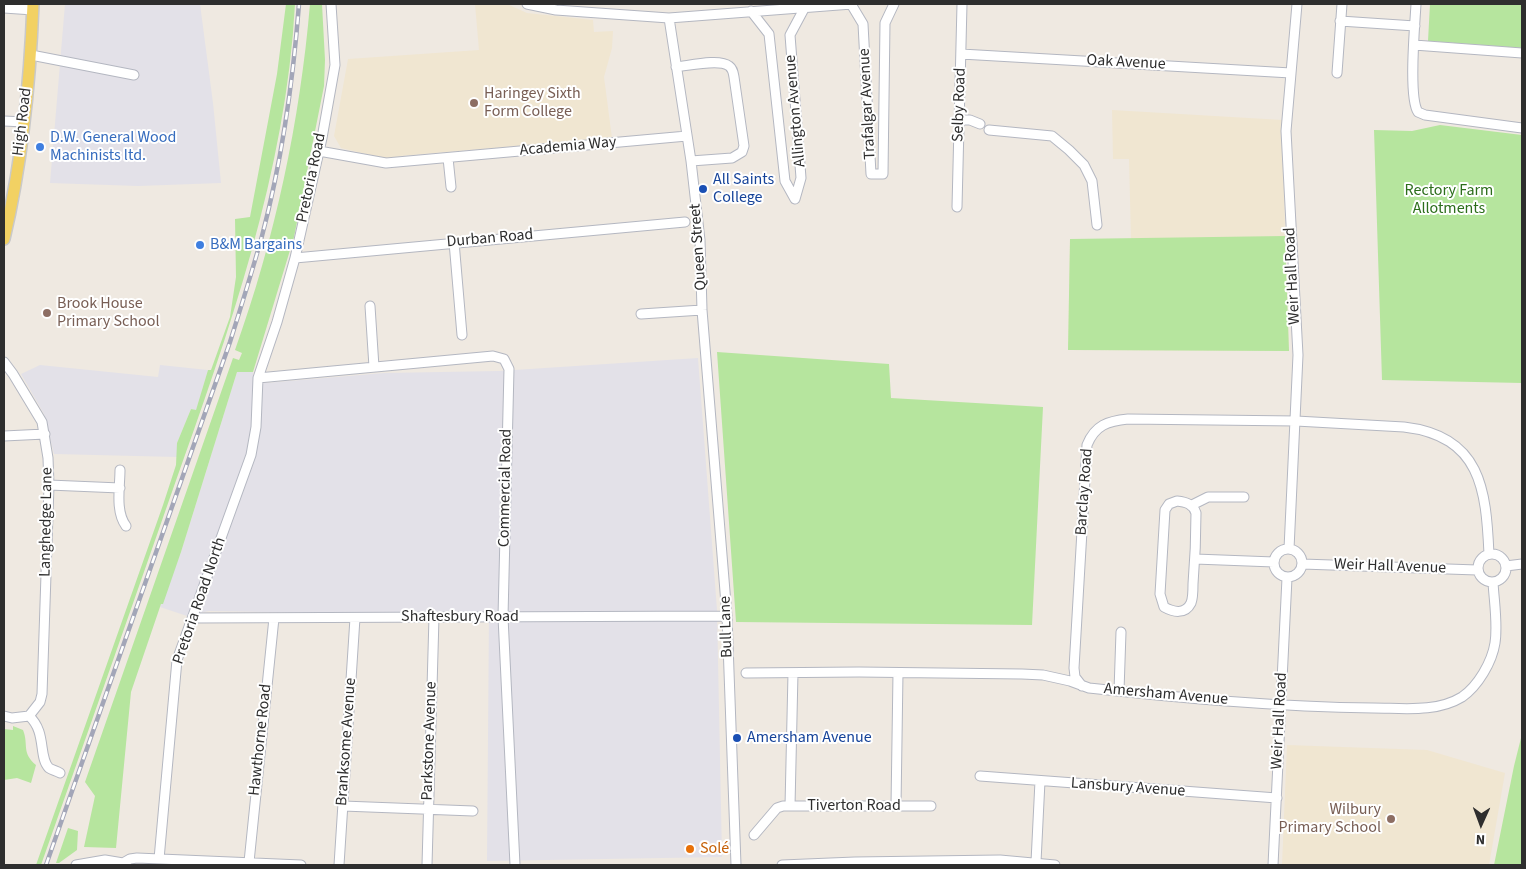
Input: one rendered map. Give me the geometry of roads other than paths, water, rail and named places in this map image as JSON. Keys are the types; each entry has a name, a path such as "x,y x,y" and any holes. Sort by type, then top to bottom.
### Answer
{"main road":[{"name":"High Road","path":"4,233 24,122 33,7"}],"street":[{"name":"Pretoria Road","path":"258,378 295,258 319,151 335,65 331,4"},
{"path":"527,4 556,10 669,18 852,4"},
{"name":"Trafalgar Avenue","path":"852,4 863,24 872,174 883,174 885,24 894,4"},
{"name":"Selby Road","path":"957,206 962,4"},
{"name":"Weir Hall Road","path":"1289,549 1298,355 1286,131 1297,4"},
{"path":"1337,73 1342,4"},
{"path":"1416,4 1413,100 1415,108 1421,115 1522,128"},
{"path":"4,8 33,7"},
{"name":"Allington Avenue","path":"751,11 769,34 784,181 795,199 801,178 790,35 805,7"},
{"name":"Queen Street","path":"669,18 691,161 700,240 702,310 709,388"},
{"path":"1340,21 1415,26"},
{"path":"1414,45 1522,53"},
{"name":"Oak Avenue","path":"961,54 1291,73"},
{"path":"30,55 134,75"},
{"path":"676,67 716,62 727,64 732,69 734,77 744,146 742,152 732,158 691,161"},
{"path":"959,120 970,120 980,124"},
{"path":"4,121 24,122"},
{"path":"779,128 798,125"},
{"path":"869,125 883,125"},
{"path":"989,130 1052,136 1069,150 1084,165 1092,181 1097,225"},
{"name":"Academia Way","path":"319,151 386,163 687,136"},
{"path":"448,158 451,187"},
{"name":"Durban Road","path":"295,258 685,222"},
{"path":"454,242 462,335"},
{"path":"370,306 374,367"},
{"path":"641,314 702,310"},
{"name":"Commercial Road","path":"258,378 493,356 504,359 509,369 503,617 515,865"},
{"name":"Langhedge Lane","path":"4,362 42,422 48,458 49,485 42,694 40,702 29,716"},
{"name":"Pretoria Road North","path":"159,859 177,660 251,455 256,427 258,378"},
{"name":"Bull Lane","path":"709,388 727,616 736,865"},
{"name":"Barclay Road","path":"1082,687 1075,677 1074,668 1087,445 1091,434 1108,423 1128,419 1296,421"},
{"path":"1296,421 1421,429 1446,438 1464,454 1478,476 1485,500 1489,554"},
{"path":"4,436 45,434"},
{"path":"120,470 121,519 126,526"},
{"path":"49,485 120,488"},
{"path":"1192,506 1208,497 1244,497"},
{"path":"1177,501 1187,502 1196,513 1195,559 1190,605 1183,611 1169,610 1164,607 1160,594 1165,510 1169,504 1177,501"},
{"path":"1289,549 1298,553 1302,564 1299,573 1288,578 1278,574 1274,562 1278,553 1289,549"},
{"path":"1489,554 1500,556 1506,566 1504,576 1494,582 1482,579 1478,570 1480,561 1489,554"},
{"path":"1195,559 1274,562"},
{"name":"Weir Hall Avenue","path":"1302,564 1478,570"},
{"path":"1506,566 1522,564"},
{"name":"Weir Hall Road","path":"1273,865 1288,578"},
{"name":"Amersham Avenue","path":"746,673 1022,674 1070,681 1082,687 1282,705 1421,708 1444,705 1462,697 1471,689 1483,672 1495,644 1494,582"},
{"name":"Shaftesbury Road","path":"193,618 727,616"},
{"name":"Parkstone Avenue","path":"427,865 434,617"},
{"name":"Hawthorne Road","path":"248,862 274,618"},
{"name":"Branksome Avenue","path":"339,865 355,618"},
{"path":"1119,691 1121,632"},
{"path":"1055,678 1069,676 1074,668"},
{"path":"790,806 793,673"},
{"path":"896,806 898,673"},
{"path":"4,716 12,718 29,716 39,727 49,768 60,773"},
{"name":"Lansbury Avenue","path":"980,776 1277,798"},
{"path":"1036,862 1040,781"},
{"name":"Tiverton Road","path":"754,835 785,799 791,786"},
{"path":"343,806 473,811"},
{"name":"Tiverton Road","path":"777,808 790,806 931,806"},
{"path":"76,865 105,860 123,864 130,859 159,859 301,865"},
{"path":"782,865 1000,860 1055,865"}],"railway":[{"path":"46,865 230,342 262,236 281,150 294,62 299,4"}],"place":[{"name":"Haringey Sixth Form College","path":"474,103"},
{"name":"D.W. General Wood Machinists ltd.","path":"40,147"},
{"name":"All Saints College","path":"703,189"},
{"name":"B&M Bargains","path":"200,245"},
{"name":"Brook House Primary School","path":"47,313"},
{"name":"Amersham Avenue","path":"737,738"},
{"name":"Wilbury Primary School","path":"1391,819"},
{"name":"Solé","path":"690,849"}],"park label":[{"name":"Rectory Farm Allotments","path":"1449,200"}]}
